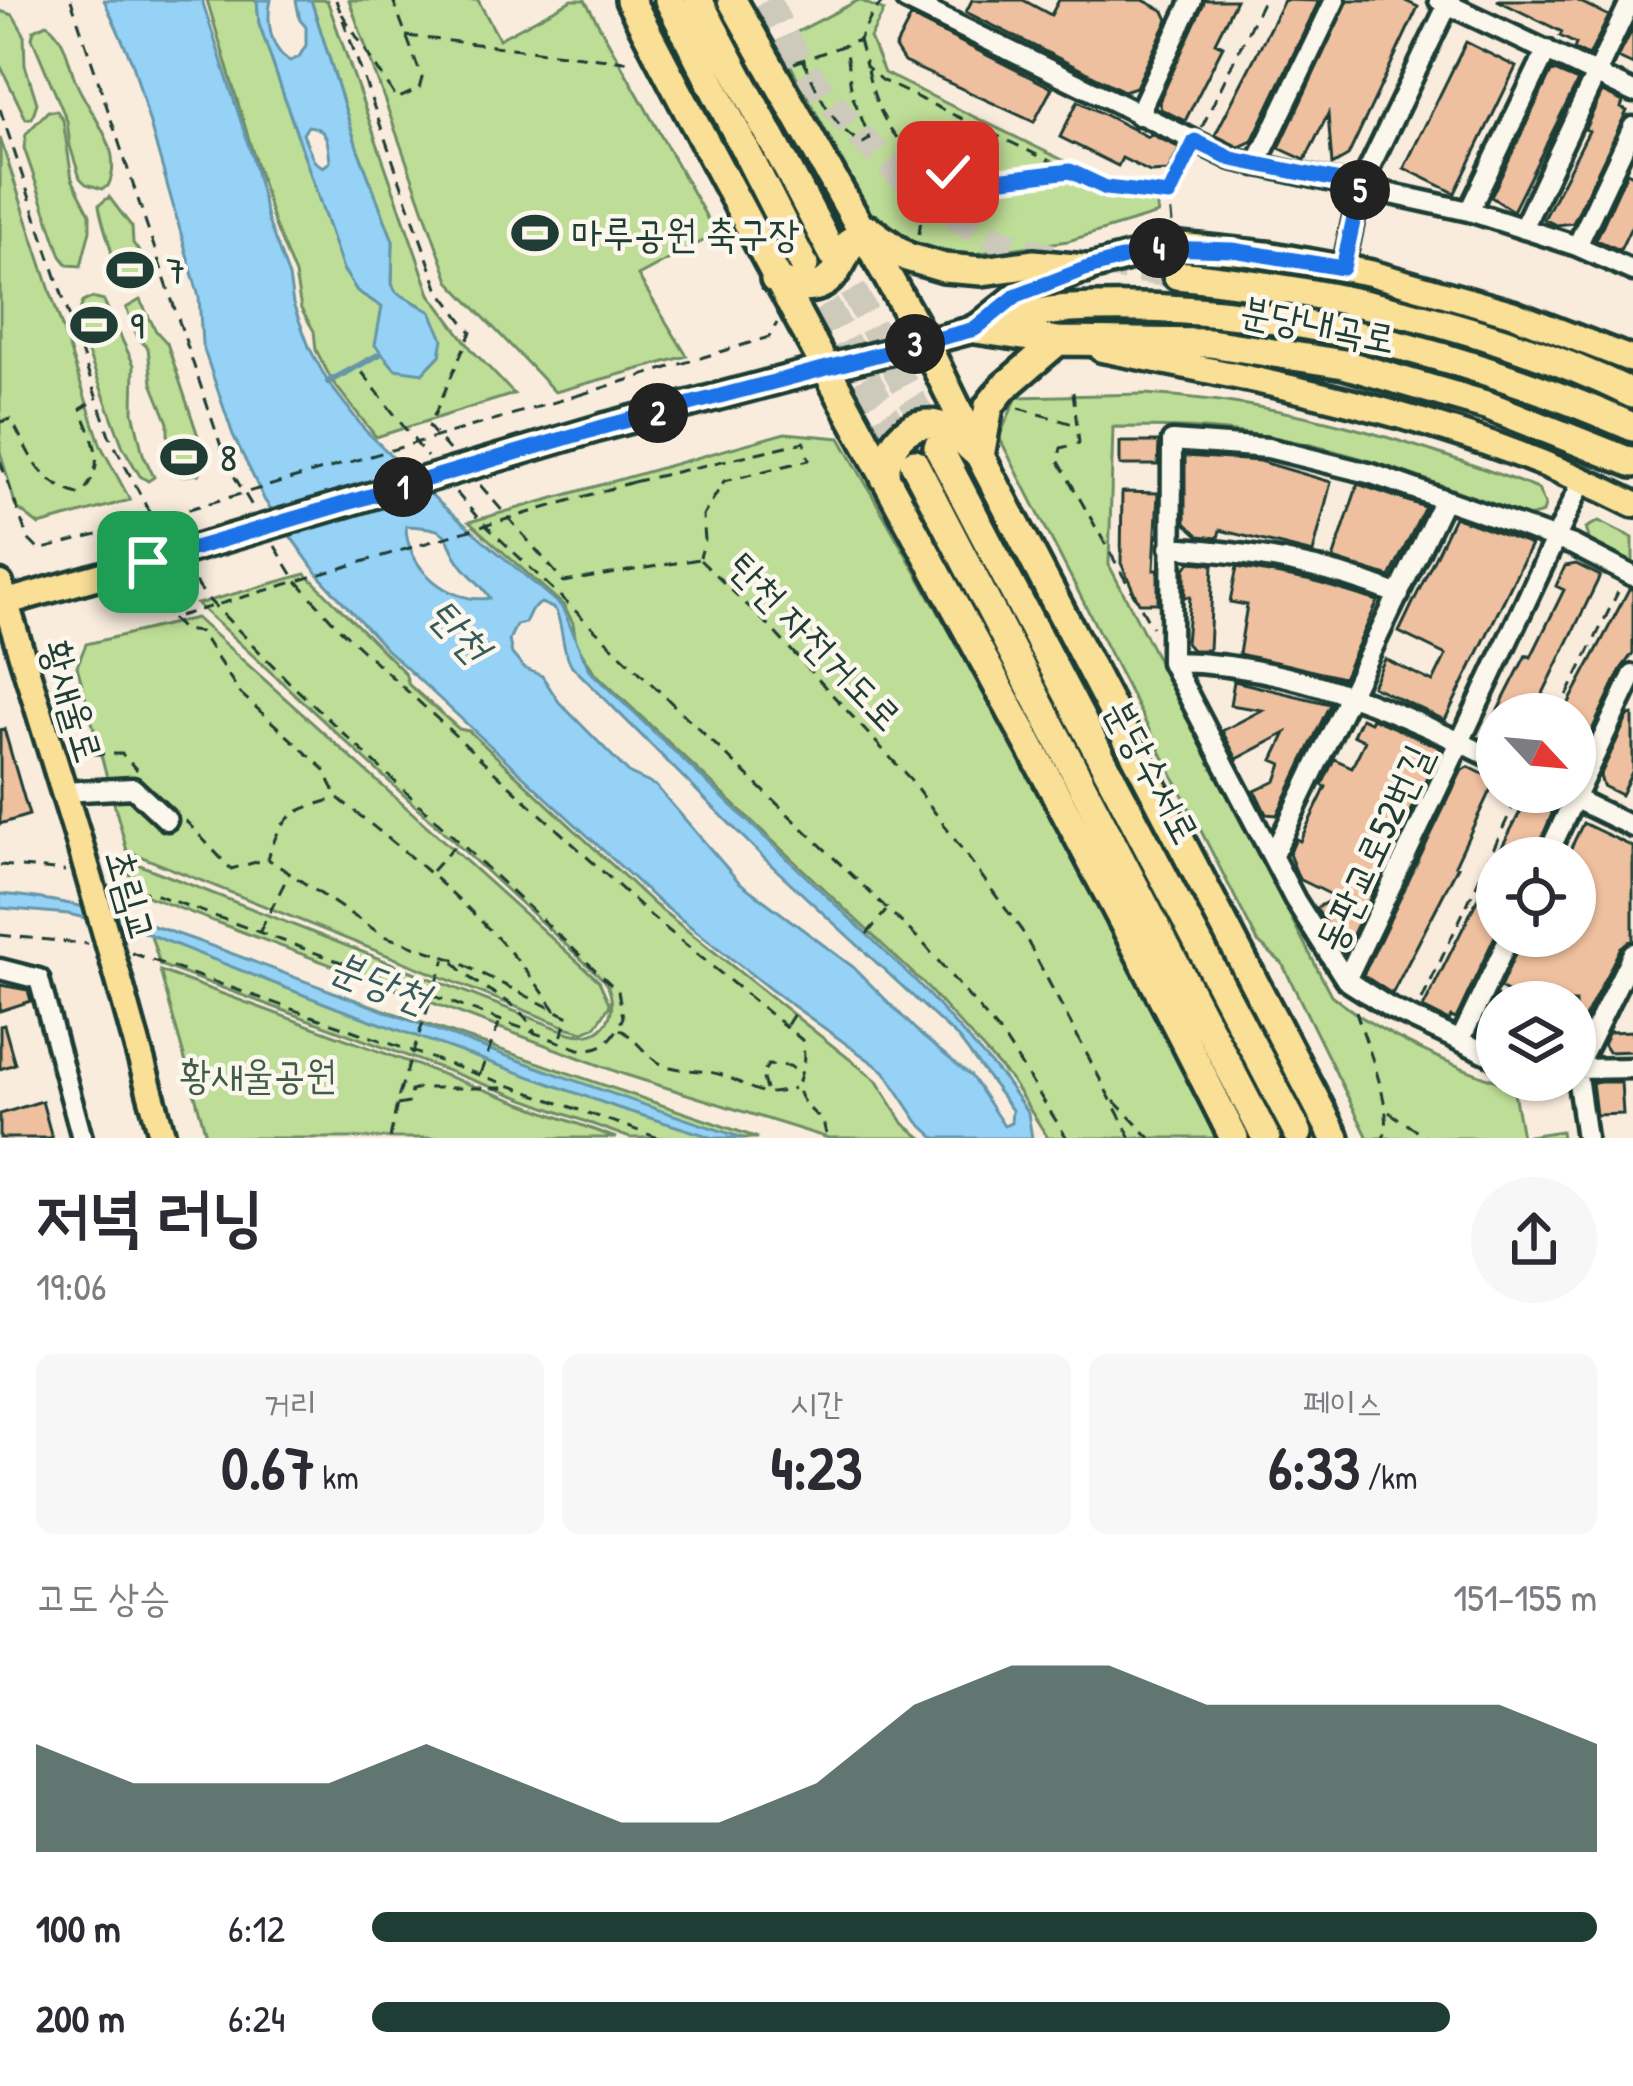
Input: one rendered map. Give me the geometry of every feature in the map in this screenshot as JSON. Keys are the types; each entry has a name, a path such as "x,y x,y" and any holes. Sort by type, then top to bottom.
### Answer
{"highway":[{"path":"630,0 775,279 1110,891 1234,1138"},
{"path":"669,0 804,265"},
{"path":"698,0 833,254"},
{"path":"732,0 924,341 1321,1133"},
{"path":"775,279 809,289 828,282 845,257 856,220"},
{"path":"856,220 895,250 944,268 982,271 1033,264 1085,269"},
{"path":"1177,275 1270,284 1395,310 1540,356 1633,394"},
{"name":"분당내곡로","path":"975,329 1068,309 1177,311 1296,325 1424,352 1572,401 1633,427"},
{"name":"분당내곡로","path":"975,329 1058,340 1210,344 1344,364 1489,406 1633,463"},
{"path":"980,457 989,406 1058,340"},
{"path":"885,478 888,449 919,427 950,429 980,457"},
{"name":"분당수서로","path":"938,447 1321,1133"},
{"name":"분당수서로","path":"914,464 1266,1138"}],"main road":[{"path":"975,329 1017,295 1085,269 1175,245 1343,268 1511,313 1633,360"},
{"name":"분당내곡로","path":"2,597 148,562 606,426 975,329"},
{"path":"1058,340 1338,397 1482,440 1633,504"},
{"name":"황새울로","path":"2,597 78,838"},
{"name":"초림교","path":"78,838 120,962"},
{"path":"120,962 164,1138"}],"street":[{"path":"906,0 1232,159 1468,211 1576,246 1633,272"},
{"path":"1256,165 1335,0"},
{"path":"1343,268 1361,185 1446,1 1633,92"},
{"path":"1522,228 1629,2"},
{"path":"1138,115 1184,3"},
{"path":"1468,211 1547,50"},
{"path":"1576,246 1633,127"},
{"name":"동판교로52번길","path":"1346,980 1295,900 1171,662 1172,441 1286,451 1372,474 1556,539 1630,575"},
{"name":"동판교로52번길","path":"1346,980 1583,480"},
{"path":"1273,855 1444,499"},
{"path":"1170,547 1305,565 1399,596"},
{"name":"동판교로52번길","path":"1171,662 1267,671 1351,694 1476,750"},
{"path":"1596,746 1630,687"},
{"path":"64,792 133,788 167,820"},
{"path":"1596,809 1633,827"},
{"path":"1596,1027 1633,952"},
{"path":"1460,1042 1500,957"},
{"path":"0,969 39,979 82,1138"},
{"path":"1346,980 1476,1049"},
{"path":"1596,1070 1633,1069"},
{"path":"1580,1101 1586,1138"}],"path":[{"path":"71,0 227,464 261,522"},
{"path":"336,0 438,289 471,332 429,427 459,461"},
{"path":"339,9 397,99 419,89 422,78 393,0"},
{"path":"885,0 860,40 885,123 909,154 961,175 1005,179 1070,171"},
{"path":"1172,223 1169,195 1263,0"},
{"path":"406,36 634,62"},
{"path":"794,63 860,40"},
{"path":"803,59 815,87 848,134 863,143 870,139 852,95 845,45"},
{"path":"866,66 880,80 1106,188 1169,195"},
{"path":"0,109 109,435 167,544"},
{"path":"917,249 928,165"},
{"path":"0,461 28,539 39,550 769,337 778,322"},
{"path":"362,372 436,467"},
{"path":"1073,392 1079,443 1061,448 1058,460 1152,627"},
{"path":"0,422 11,419 44,478 81,495 94,480 97,454 81,409 97,400"},
{"path":"1008,404 1075,425"},
{"path":"179,616 633,482 804,442 809,460 724,481 703,516 705,540 699,559"},
{"name":"탄천 자전거도로","path":"474,478 564,582 699,559 767,624 911,779 1022,931 1131,1138"},
{"path":"450,484 477,517 958,982 1003,1037 1067,1138"},
{"path":"272,541 295,579 339,628 652,917 802,1040 805,1054 796,1088 801,1102 824,1121 826,1134"},
{"path":"98,879 160,896 580,1049 599,1049 623,1017 618,991 292,685 207,598 181,562"},
{"path":"1569,693 1630,575"},
{"path":"172,619 183,630 200,632 240,693 324,769 338,798 431,872 524,964 556,1011"},
{"path":"338,798 294,811 277,827 268,859 384,936 449,958 569,1017 559,1042"},
{"path":"1412,1018 1510,813"},
{"path":"431,872 460,839"},
{"path":"0,865 76,873"},
{"path":"259,933 290,872"},
{"path":"867,934 887,910"},
{"path":"0,935 104,947"},
{"path":"390,1138 399,1094 449,958"},
{"path":"449,958 462,973 517,1005 535,1035"},
{"path":"120,962 193,971 659,1138"},
{"path":"1346,980 1387,1111 1388,1130 1383,1138"},
{"path":"786,1026 797,1010"},
{"path":"481,1072 500,1020"},
{"path":"618,1028 662,1065 722,1075 744,1089 767,1093 796,1088"},
{"path":"767,1093 762,1075 768,1065 790,1066 800,1075"},
{"path":"397,1105 409,1103 411,1091 421,1088 515,1088"},
{"path":"1108,1096 1150,1138"},
{"path":"1387,1111 1429,1138"}],"green space":[{"path":"207,0 257,0 259,23 343,269 357,291 382,307 381,317 423,373 440,355 420,305 395,292 392,284 393,241 357,147 311,0 327,0 430,294 472,350 514,394 376,437 332,381 301,309 295,275 274,223"},
{"path":"349,0 478,0 499,39 572,0 585,0 716,234 638,276 687,356 555,392 449,281"},
{"path":"859,0 884,11 870,38 884,73 1104,180 1154,186 1158,214 1068,241 945,258 917,251 875,223 778,42"},
{"path":"0,11 13,15 24,34 25,65 37,103 32,118 26,119 0,65"},
{"path":"47,24 63,43 76,82 109,145 112,172 108,186 102,189 80,178 67,121 32,38 34,30"},
{"path":"48,111 57,111 63,120 72,179 90,214 81,266 68,265 61,256 24,148 26,134"},
{"path":"0,138 101,446 130,500 39,525 16,507 0,452"},
{"path":"109,197 132,227 133,243 148,264 142,288 125,285 117,275 99,205"},
{"path":"140,300 167,343 207,463 199,474 181,476 168,467 168,423 152,383 148,348 138,338 126,308"},
{"path":"104,301 134,365 133,412 154,477 148,481 123,447 76,321 83,302"},
{"path":"1144,394 1246,405 1345,426 1538,489 1543,513 1529,517 1388,467 1280,438 1113,427 1109,565 1331,995 1371,1023 1476,1073 1476,1101 1516,1101 1522,1137 1561,1131 1562,1138 1368,1138 1282,963 1258,942 999,437 1017,397"},
{"path":"785,433 840,438 1072,848 1220,1138 1048,1138 1011,1080 922,982 594,672 576,643 573,623 563,605 469,522"},
{"path":"1599,521 1633,538 1633,564 1590,542 1586,528"},
{"path":"306,574 405,673 409,685 459,729 469,731 655,905 876,1080 904,1124 922,1138 828,1138 623,1074 133,891 127,860 570,1033 593,1033 607,1022 612,1003 605,981 197,604"},
{"path":"196,618 599,981 610,1005 596,1026 584,1032 569,1028 127,851 77,666 86,644"},
{"path":"149,929 758,1138 630,1138 160,965"},
{"name":"황새울공원","path":"160,971 616,1138 207,1138"}],"water":[{"name":"탄천","path":"104,0 202,0 289,277 293,304 328,382 365,430 444,507 561,606 592,673 916,981 1004,1079 1028,1113 1032,1138 935,1138 918,1122 884,1071 658,901 386,649 319,576 265,501 233,435 202,344 199,297 133,64","holes":["406,526 434,529 446,536 464,568 490,598 460,596 433,580 414,556","541,603 555,609 572,666 769,863 959,1039 1012,1110 1011,1123 1004,1126 971,1076 922,1036 853,967 739,882 656,786 630,774 559,702 542,676 524,668 512,654 509,640 516,625 525,623"]},
{"path":"257,0 271,0 271,34 290,61 306,45 306,27 296,0 311,0 357,147 393,241 392,284 396,292 431,312 443,339 440,355 423,373 395,369 375,345 382,307 357,291 343,269 259,23","holes":["308,126 315,127 328,143 330,162 323,167 314,161 303,134"]},
{"path":"0,894 86,907 168,931 743,1138 714,1138 618,1108 337,1008 141,931 68,914 0,908"}],"building":[{"path":"972,0 1023,0 1051,15 1059,0 1143,0 1164,11 1168,20 1136,87 1124,91 966,12"},
{"path":"1205,0 1236,0 1215,42 1223,46 1185,121 1161,109 1159,102"},
{"path":"1284,0 1319,1 1252,141 1239,147 1215,135"},
{"path":"1348,0 1403,0 1418,7 1348,156 1332,165 1328,114 1305,160 1279,148"},
{"path":"1497,0 1576,0 1609,16 1589,56 1574,49 1576,44 1560,36 1562,32"},
{"path":"911,17 1052,88 1034,122 904,62 895,48"},
{"path":"1633,28 1633,65 1618,58"},
{"path":"1466,42 1516,67 1455,193 1404,168"},
{"path":"1552,70 1578,81 1513,211 1491,197"},
{"path":"1602,92 1623,102 1621,108 1627,111 1573,223 1556,225 1544,219 1589,131 1585,129"},
{"path":"1078,101 1180,148 1168,171 1150,172 1122,158 1118,166 1060,137"},
{"path":"1627,172 1633,175 1633,223 1620,250 1596,240"},
{"path":"1120,442 1159,442 1158,465 1120,465"},
{"path":"1185,456 1259,461 1331,482 1313,553 1220,530 1218,538 1199,536 1185,523"},
{"path":"1358,484 1425,507 1390,577 1333,559"},
{"path":"1122,492 1158,493 1154,570 1158,570 1158,603 1139,603 1121,563"},
{"path":"1454,517 1531,545 1445,720 1372,686 1385,659 1433,682 1446,655 1399,632"},
{"path":"1190,562 1213,564 1209,650 1192,650 1186,643 1190,597 1185,597 1185,569"},
{"path":"1576,564 1600,576 1543,693 1507,693 1526,655 1531,657 1564,590 1556,586 1565,566"},
{"path":"1237,567 1312,581 1378,601 1343,678 1239,654 1247,605 1230,602"},
{"path":"1633,589 1633,653 1596,722 1596,693 1574,693"},
{"path":"1234,681 1330,704 1277,815 1266,814 1255,791 1276,781 1282,764 1273,760 1286,733 1237,759 1222,731 1262,710 1230,705"},
{"path":"1633,715 1633,770 1621,795 1603,786 1600,776 1628,716"},
{"path":"1361,718 1370,722 1372,718 1441,748 1348,945 1337,941 1316,908 1336,897 1299,879 1289,854 1326,787 1322,785 1334,759 1352,767 1365,741 1353,735"},
{"path":"4,729 29,815 0,824 0,730"},
{"path":"1462,770 1476,770 1479,813 1458,866 1392,994 1363,975"},
{"path":"1520,813 1552,813 1542,837 1507,837"},
{"path":"1583,823 1633,847 1633,940 1621,947 1596,996 1596,981 1503,981 1514,957 1596,957 1596,837 1576,837"},
{"path":"1476,902 1476,957 1485,957 1456,1019 1449,1021 1423,1008"},
{"path":"0,985 28,990 31,1001 0,1011"},
{"path":"4,1025 15,1064 0,1069 0,1026"},
{"path":"1633,1031 1633,1051 1608,1052 1603,1044 1609,1032"},
{"path":"1596,1082 1621,1082 1623,1114 1596,1115"},
{"path":"42,1101 52,1138 0,1138 0,1114"}],"waterway":[{"path":"328,382 380,354"}],"tunnel":[{"path":"767,0 793,50 827,97 883,159 949,212 984,233 1060,258"},
{"path":"833,254 936,443"},
{"path":"1098,264 1177,275"},
{"path":"806,269 909,455"}],"place":[{"name":"마루공원 축구장","path":"535,233"},
{"name":"7","path":"130,270"},
{"name":"9","path":"94,325"},
{"name":"8","path":"184,457"}],"route":[{"path":"148,562 606,426 975,329 1017,295 1160,248 1233,250 1343,268 1361,185 1232,159 1195,141 1169,195 1106,188 1070,171 1005,179 948,172"}],"water label":[{"name":"분당천","path":"380,981"}]}
